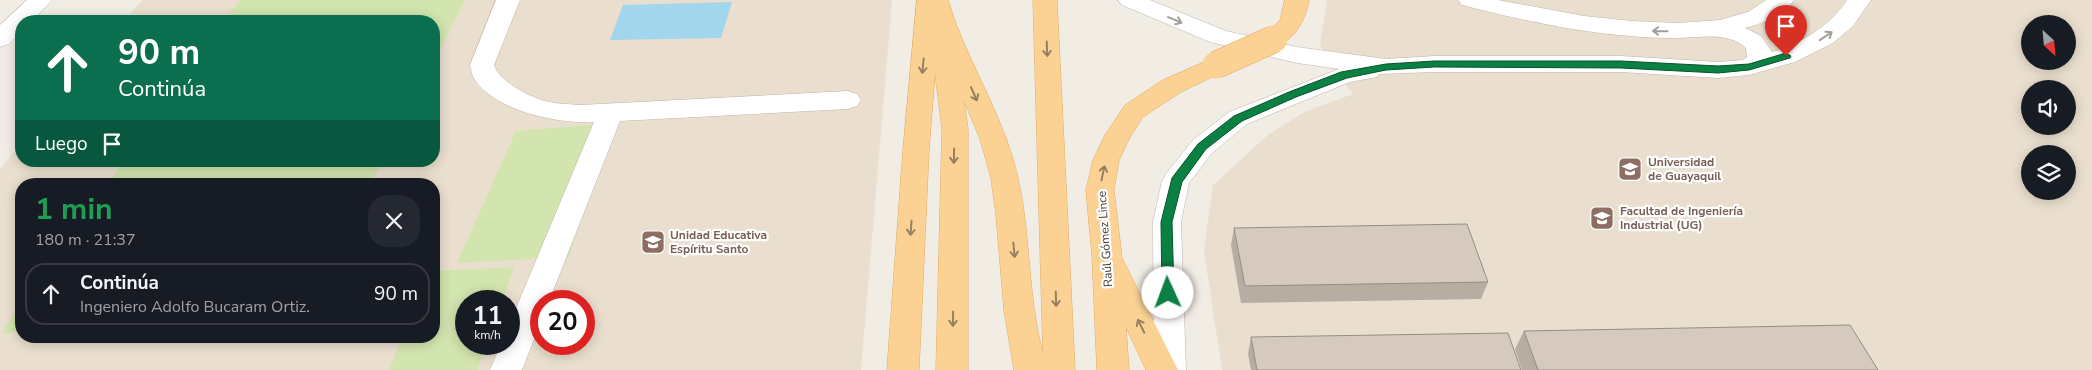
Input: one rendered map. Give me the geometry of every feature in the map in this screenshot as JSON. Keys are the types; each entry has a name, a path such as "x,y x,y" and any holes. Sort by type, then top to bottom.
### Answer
{"main road":[{"path":"1045,0 1059,370"},
{"name":"Raúl Gómez Lince","path":"1113,370 1107,256 1100,190 1106,160 1118,135 1134,111 1172,86 1274,39 1288,27 1294,16 1297,0"},
{"path":"903,370 916,150 935,7"},
{"path":"935,7 955,129 952,370"},
{"path":"935,7 990,130 1000,158 1009,200 1019,312 1030,370"},
{"path":"1107,256 1162,370"}],"street":[{"path":"25,15 40,0"},
{"path":"508,0 482,65 486,78 503,91 536,108 581,114 848,100"},
{"path":"1130,0 1193,28 1238,42 1297,55 1386,67"},
{"path":"1470,0 1540,16 1597,25 1658,32 1709,30 1738,33 1750,39 1760,48 1759,61 1749,67"},
{"path":"1709,30 1738,24 1760,15 1782,0"},
{"path":"1170,370 1167,222 1176,181 1202,147 1238,118 1345,75 1386,67 1434,64 1621,64 1718,70 1749,67 1786,56 1824,38 1845,22 1859,0"},
{"path":"0,39 15,24"},
{"path":"506,370 611,112"}],"shaded area":[{"name":"Unidad Educativa Espíritu Santo","path":"142,0 892,0 861,370 0,370 0,169 15,150 15,167 440,167 440,15 129,15"},
{"name":"Facultad de Ingeniería Industrial (UG)","path":"1327,0 2092,0 2092,370 1222,370 1204,251 1213,185 1269,134 1306,111 1353,94 1334,70 1320,45"}],"green space":[{"path":"240,0 465,0 440,49 440,15 229,15"},
{"path":"612,123 569,257 457,263 516,131"},
{"path":"120,167 379,167 373,178 112,178"},
{"path":"514,267 506,290 455,290 455,355 482,355 477,370 389,370 400,343 440,343 440,271"},
{"path":"15,313 15,332 1,333"}],"water":[{"path":"732,2 721,38 610,40 623,5"}],"building":[{"path":"1467,224 1488,282 1245,286 1234,228"},
{"path":"1850,325 1878,370 1538,370 1524,331"},
{"path":"1508,333 1521,370 1257,370 1251,337"}],"place":[{"name":"Universidad de Guayaquil","path":"1630,169"},
{"name":"Facultad de Ingeniería Industrial (UG)","path":"1602,218"},
{"name":"Unidad Educativa Espíritu Santo","path":"653,242"}],"route":[{"path":"1168,293 1167,222 1176,181 1202,147 1238,118 1292,94 1345,75 1386,67 1434,64 1621,64 1718,70 1749,67 1786,56"}]}
